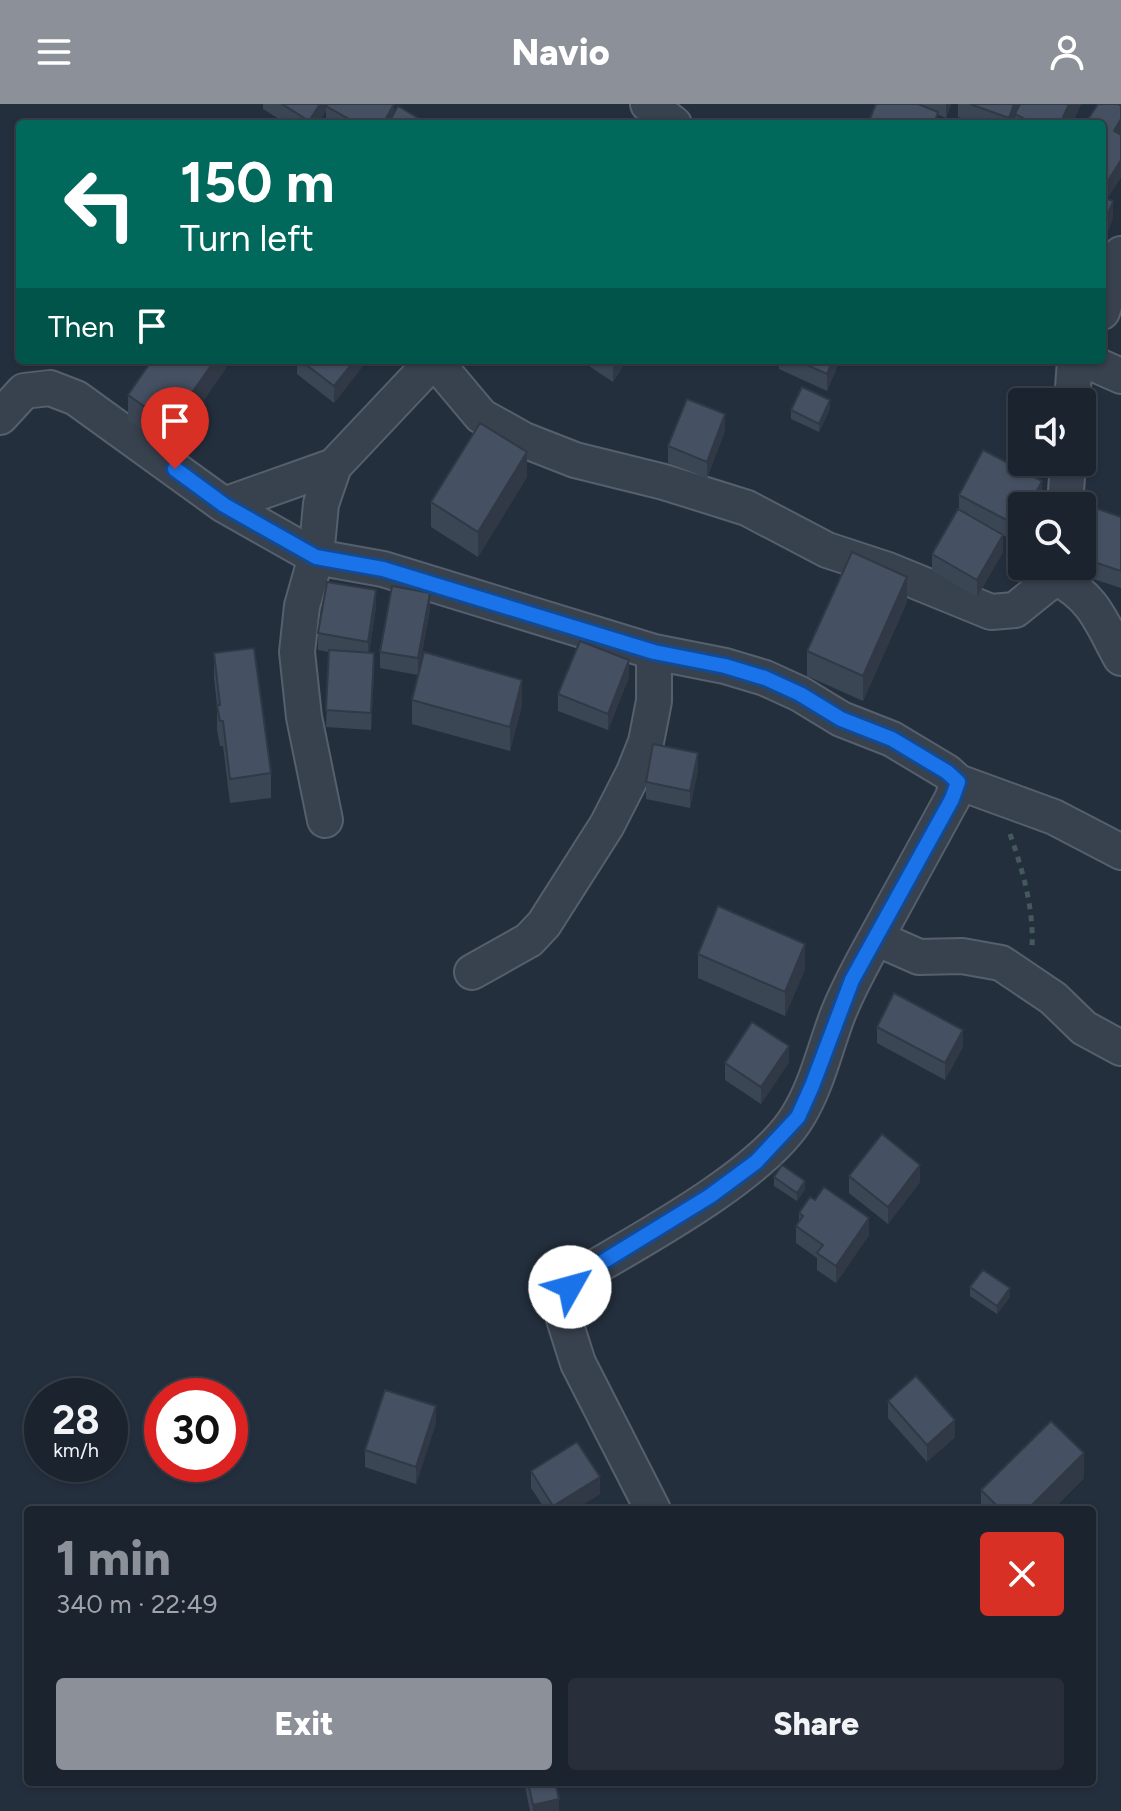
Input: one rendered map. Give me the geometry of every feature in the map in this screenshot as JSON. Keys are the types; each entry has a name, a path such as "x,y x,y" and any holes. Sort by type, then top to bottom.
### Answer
{"street":[{"path":"1106,300 1121,254"},
{"path":"325,820 304,717 297,652 302,606 316,557 321,504 334,466 430,364"},
{"path":"437,364 481,416 524,440 575,460 664,482 747,508 827,550 888,570 991,612 1015,610 1047,580"},
{"path":"1073,388 1075,364"},
{"path":"1094,364 1121,376"},
{"path":"0,417 24,391 50,388 76,398 224,505 316,557 396,573 654,652 725,666 765,678 800,694 841,719 892,739 958,782 1054,817 1121,852"},
{"path":"224,505 334,466"},
{"path":"1068,580 1094,608 1121,658"},
{"path":"472,972 529,940 544,924 607,825 646,742 654,701 654,652"},
{"path":"651,1506 578,1363 564,1319 570,1287 578,1277 710,1196 756,1162 779,1140 803,1107 852,980 952,799 958,782"},
{"path":"876,938 919,957 962,956 1001,963 1030,980 1084,1028 1121,1048"}],"path":[{"path":"996,795 1023,871 1033,925 1030,980"}],"building":[{"path":"282,104 320,104 307,120"},
{"path":"394,104 385,120 351,120 326,106"},
{"path":"876,104 918,104 938,112 935,120 870,120"},
{"path":"970,104 1014,104 1009,118"},
{"path":"1020,104 1069,104 1062,120 1027,120 1015,114"},
{"path":"1098,104 1121,106 1121,119 1114,131 1121,135 1121,160 1106,184 1106,120 1088,120"},
{"path":"398,106 421,120 390,120"},
{"path":"1106,198 1113,201 1106,219"},
{"path":"149,364 212,364 170,424 128,395"},
{"path":"305,364 352,364 334,386"},
{"path":"805,364 831,364 827,374"},
{"path":"802,387 830,400 819,424 791,410"},
{"path":"687,399 725,414 707,462 668,446"},
{"path":"480,423 527,452 478,532 431,502"},
{"path":"983,450 1008,463 1008,476 1032,476 1042,481 1036,492 1008,492 1008,521 959,495"},
{"path":"1096,508 1121,517 1121,571 1096,563"},
{"path":"958,509 1003,535 977,580 932,554"},
{"path":"852,552 907,577 863,676 807,651"},
{"path":"327,582 376,590 368,642 318,633"},
{"path":"392,586 430,593 418,658 380,652"},
{"path":"580,641 629,660 608,714 558,694"},
{"path":"254,648 271,773 230,779 223,721 220,721 217,705 220,705 214,653"},
{"path":"329,650 374,653 371,713 326,710"},
{"path":"424,652 522,680 510,727 412,700"},
{"path":"653,744 698,753 690,791 646,782"},
{"path":"718,906 805,944 785,992 698,954"},
{"path":"894,993 963,1030 945,1063 877,1027"},
{"path":"752,1022 789,1046 761,1087 725,1063"},
{"path":"882,1134 920,1165 888,1207 849,1176"},
{"path":"782,1165 805,1181 797,1193 774,1177"},
{"path":"824,1187 869,1218 836,1266 817,1253 823,1245 796,1226 803,1216 799,1213 810,1197 815,1200"},
{"path":"983,1270 1010,1288 997,1306 970,1287"},
{"path":"916,1376 955,1420 927,1445 888,1401"},
{"path":"385,1390 436,1406 416,1467 365,1450"},
{"path":"1051,1421 1084,1453 1031,1506 997,1506 981,1490"},
{"path":"577,1442 600,1477 553,1506 531,1471"},
{"path":"529,1786 556,1786 559,1799 533,1805"}],"route":[{"path":"175,469 224,505 316,557 383,569 654,652 725,666 765,678 800,694 841,719 892,739 958,782 952,799 852,980 798,1117 756,1162 710,1196 578,1277 570,1287"}]}
